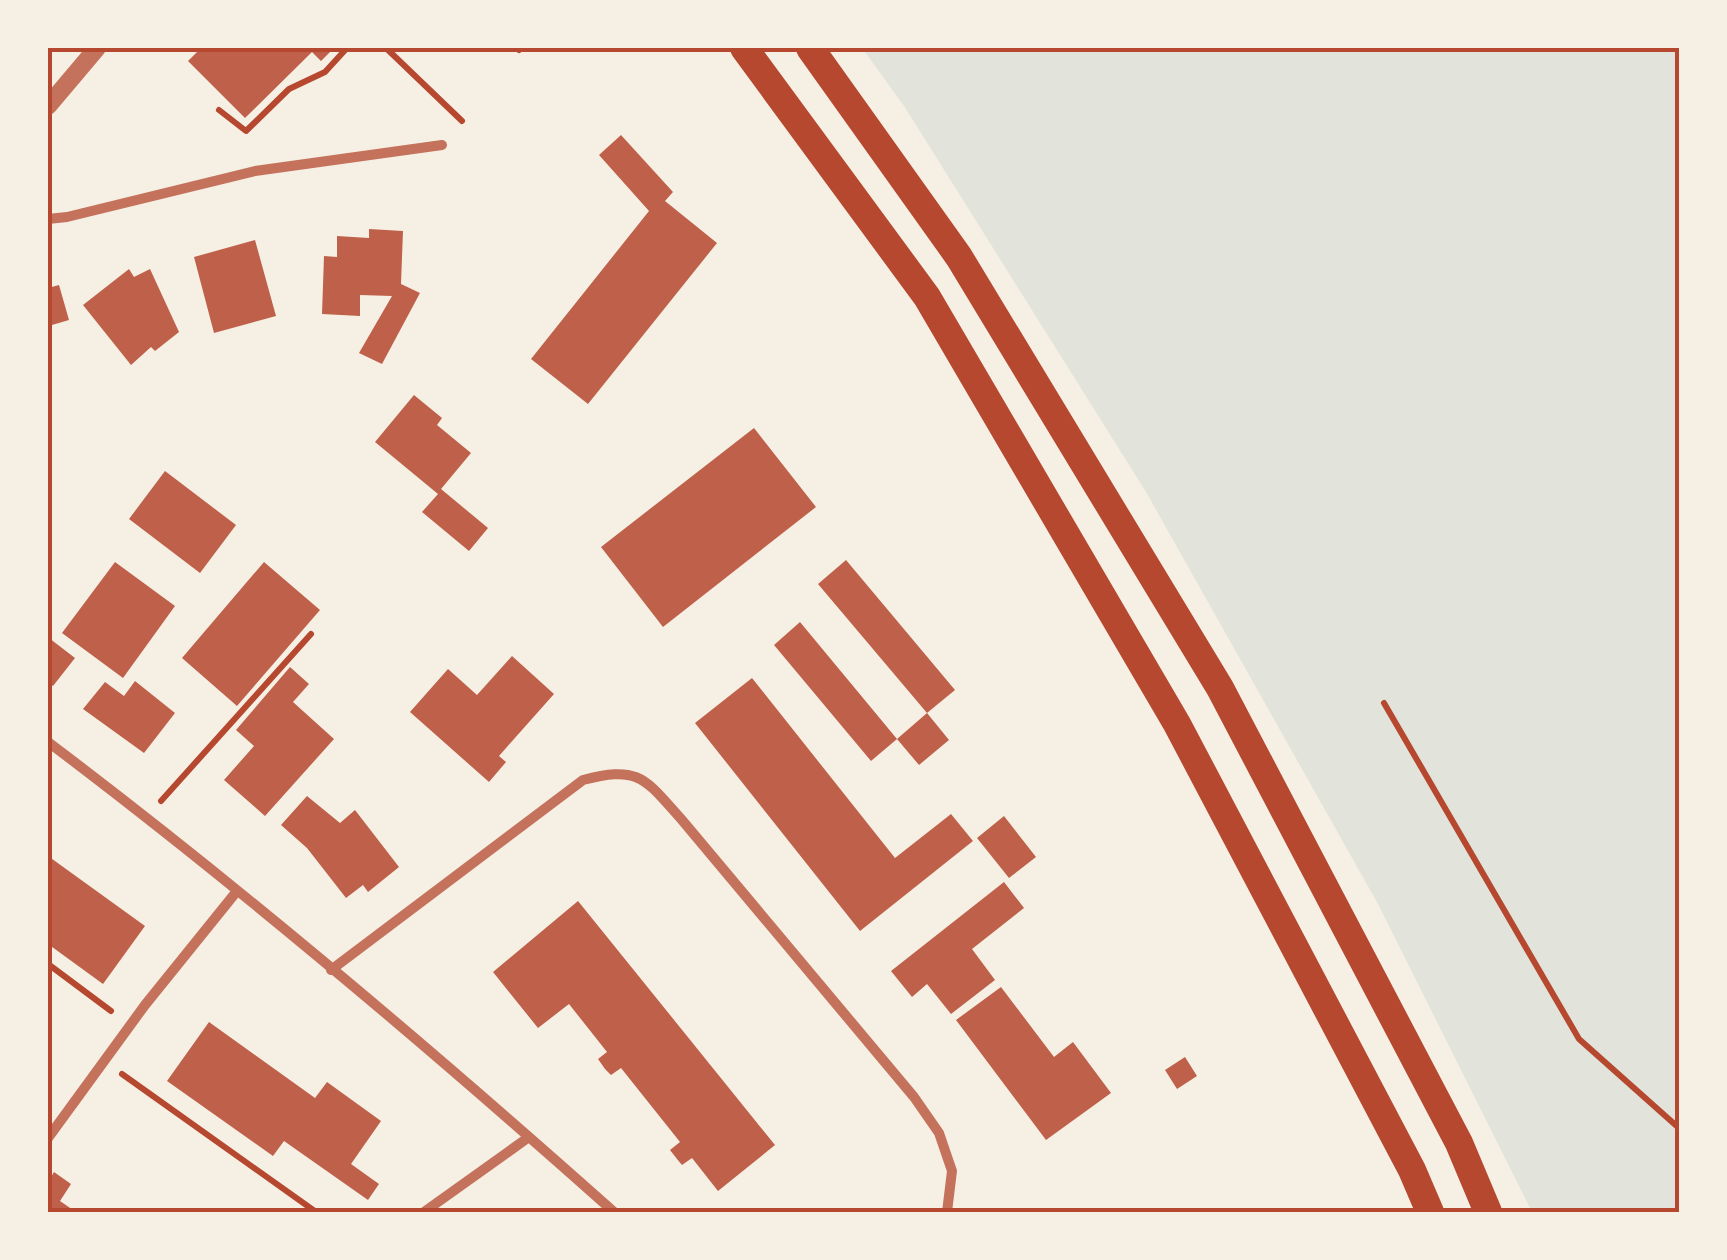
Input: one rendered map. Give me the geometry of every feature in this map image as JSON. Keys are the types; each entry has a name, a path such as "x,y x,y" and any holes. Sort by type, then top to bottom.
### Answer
{"highway":[{"path":"744,48 927,297 1177,724 1412,1170 1430,1212"},
{"path":"810,48 959,257 1220,688 1459,1144 1488,1212"}],"street":[{"path":"48,106 97,48"},
{"path":"48,218 67,217 255,172 442,145"},
{"path":"48,742 237,891 614,1212"},
{"path":"331,970 583,780 612,772 633,774 682,820 940,1133 952,1171 947,1212"},
{"path":"48,1138 137,1016 237,891"},
{"path":"424,1212 529,1137"}],"path":[{"path":"219,110 246,130 289,88 325,72 347,48"},
{"path":"386,48 462,121"},
{"path":"146,816 310,634"},
{"path":"1384,703 1579,1039 1680,1129"},
{"path":"48,964 106,1008"},
{"path":"128,1079 316,1212"}],"shaded area":[{"path":"862,48 1679,48 1679,1212 1532,1212 1378,904 1146,492 904,106"}],"building":[{"path":"201,48 334,48 321,61 312,52 245,118 188,61"},
{"path":"621,135 673,192 665,201 717,243 588,404 531,359 649,211 599,155"},
{"path":"369,229 403,231 401,284 420,293 382,364 359,353 392,296 360,295 360,316 322,314 324,256 337,257 337,236 369,238"},
{"path":"255,240 276,316 214,333 194,257"},
{"path":"129,269 134,277 150,269 179,332 155,351 151,347 131,365 83,305"},
{"path":"59,285 69,320 52,325 48,288"},
{"path":"414,395 442,418 437,425 471,453 441,489 488,528 469,551 422,512 438,494 375,442"},
{"path":"754,428 816,507 663,627 601,547"},
{"path":"165,471 236,525 200,573 129,519"},
{"path":"846,560 955,690 927,713 818,584"},
{"path":"115,562 175,606 123,678 62,633"},
{"path":"264,562 320,610 237,706 182,658"},
{"path":"800,622 897,739 871,761 774,645"},
{"path":"49,638 75,658 53,686 48,682"},
{"path":"512,656 554,694 499,756 506,762 489,782 410,712 448,669 477,695"},
{"path":"290,667 309,684 293,702 334,739 265,816 224,780 254,746 236,730"},
{"path":"752,678 895,858 951,814 973,841 860,931 695,723"},
{"path":"135,681 175,713 144,753 83,709 105,682 124,696"},
{"path":"927,713 949,740 919,765 897,739"},
{"path":"307,796 340,823 355,810 399,867 368,892 363,885 346,898 307,848 281,825"},
{"path":"1004,816 1036,857 1009,878 977,838"},
{"path":"48,856 145,926 103,984 48,944"},
{"path":"1004,882 1024,908 972,949 995,980 951,1014 927,984 912,997 891,971"},
{"path":"578,901 775,1145 718,1191 692,1158 682,1165 677,1159 670,1150 680,1142 621,1068 611,1075 605,1069 598,1059 607,1052 569,1004 538,1028 493,972"},
{"path":"1001,987 1054,1057 1073,1042 1111,1093 1046,1140 956,1020"},
{"path":"209,1022 315,1098 327,1082 381,1121 351,1164 379,1184 368,1200 284,1141 273,1156 167,1081"},
{"path":"1185,1057 1197,1076 1177,1089 1165,1070"},
{"path":"54,1172 71,1184 60,1201 76,1212 48,1212 48,1182"}]}
